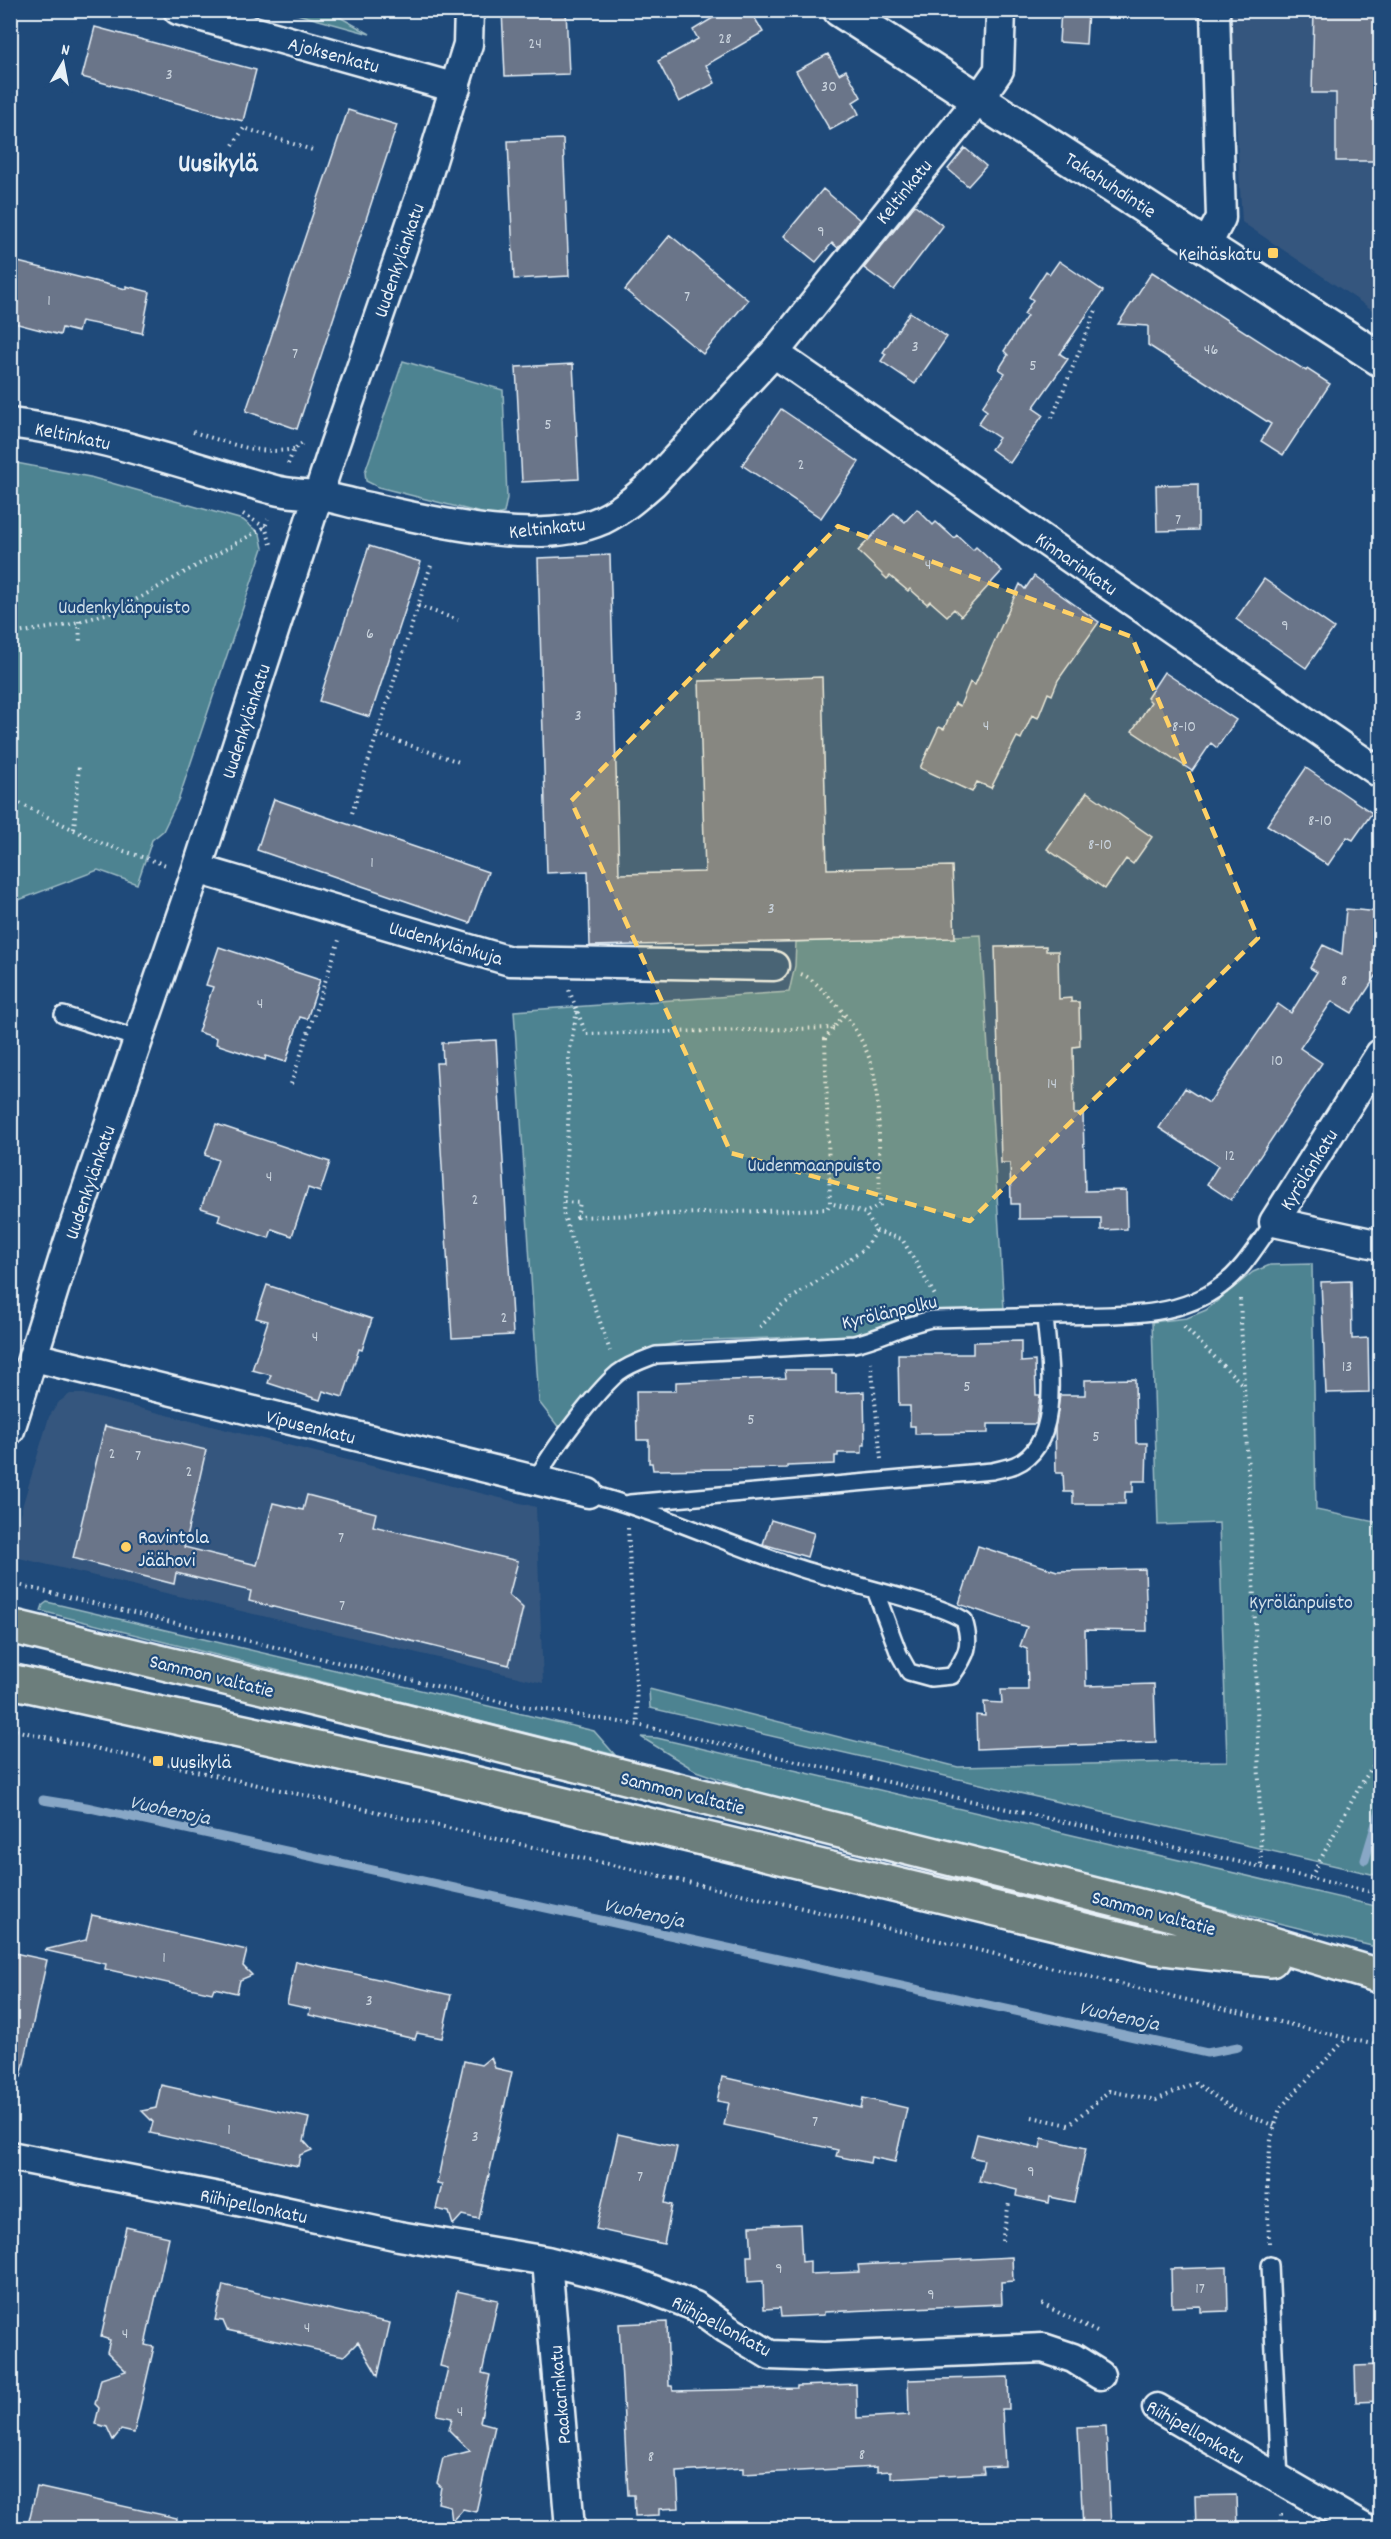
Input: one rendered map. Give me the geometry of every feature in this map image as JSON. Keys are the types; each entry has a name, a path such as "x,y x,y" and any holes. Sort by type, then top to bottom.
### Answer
{"main road":[{"name":"Sammon valtatie","path":"10,1626 383,1716 1171,1914 1367,1973"},
{"name":"Sammon valtatie","path":"10,1681 432,1773 1155,1947 1367,1973"}],"street":[{"name":"Ajoksenkatu","path":"178,10 456,88"},
{"name":"Uudenkylänkatu","path":"10,1430 69,1241 197,869 319,495 456,88 468,44 469,10"},
{"name":"Takahuhdintie","path":"840,10 1380,359"},
{"name":"Keltinkatu","path":"10,423 90,437 278,491 319,495 395,513 515,534 568,529 601,520 632,502 653,483 774,353 978,100 999,70 1001,10"},
{"path":"1206,246 1221,218 1215,10"},
{"name":"Kinnarinkatu","path":"774,353 1380,773"},
{"name":"Uudenkylänkuja","path":"197,869 507,960 774,966"},
{"name":"Kyrölänkatu","path":"1380,1054 1274,1222 1380,1245"},
{"name":"Vipusenkatu","path":"34,1357 588,1493"},
{"name":"Riihipellonkatu","path":"10,2156 224,2198 399,2236 547,2261 635,2283 695,2306 770,2355 824,2357 1043,2348 1073,2358 1100,2375"},
{"name":"Paakarinkatu","path":"547,2261 570,2529"},
{"name":"Riihipellonkatu","path":"1156,2408 1364,2529"}],"lane":[{"path":"63,1015 138,1039"},
{"name":"Kyrölänpolku","path":"536,1480 545,1461 594,1399 618,1374 634,1363 656,1354 869,1341 916,1322 948,1318 1122,1314 1166,1310 1198,1300 1222,1286 1239,1270 1274,1222"},
{"path":"627,1503 992,1471 1016,1464 1040,1443 1048,1426 1050,1384 1045,1316"},
{"path":"588,1493 627,1503 799,1568 875,1590 950,1612 964,1620 970,1637 964,1659 952,1676 931,1678 909,1672 899,1654 875,1590"},
{"path":"1270,2265 1280,2480"}],"path":[{"path":"233,145 244,128 312,150"},
{"path":"1052,418 1097,308"},
{"path":"10,634 79,621 116,611 265,527 234,512"},
{"path":"352,813 431,565"},
{"path":"418,606 458,620"},
{"path":"79,621 80,643"},
{"path":"377,734 459,762"},
{"path":"74,829 79,765"},
{"path":"10,797 103,844 166,865"},
{"path":"291,1084 348,913"},
{"path":"558,962 586,1034 834,1028"},
{"path":"774,966 811,978 844,1015 856,1032 871,1062 876,1097 880,1205 865,1213"},
{"path":"577,1011 569,1054 563,1213 618,1374"},
{"path":"564,1202 580,1203 577,1217 827,1209 830,1203 825,1039 844,1015"},
{"path":"830,1203 865,1213 876,1231 902,1239 948,1318"},
{"path":"741,1349 782,1305 863,1250 876,1231"},
{"path":"1239,1270 1255,1622 1261,1865"},
{"path":"1166,1310 1244,1385"},
{"path":"869,1341 883,1479"},
{"path":"627,1503 638,1725"},
{"path":"10,1583 510,1704 638,1725 1261,1865 1380,1894"},
{"path":"10,1729 783,1903 1380,2046"},
{"path":"1311,1877 1361,1784 1380,1756"},
{"path":"1270,2265 1268,2179 1270,2139 1280,2108 1346,2039"},
{"path":"1032,2117 1068,2125 1109,2091 1156,2100 1195,2083 1236,2111 1275,2126"},
{"path":"1002,2241 1009,2203"},
{"path":"1042,2304 1097,2332"}],"highlighted area":[{"path":"838,526 1132,637 1258,938 970,1221 731,1153 571,801"}],"shaded area":[{"path":"1230,11 1380,11 1380,315 1242,222"},
{"path":"70,1394 83,1394 536,1507 543,1683 11,1556 11,1544 49,1417 59,1402"}],"green space":[{"path":"286,11 329,11 370,34"},
{"path":"403,361 503,390 507,498 504,513 493,516 378,487 366,481 365,472"},
{"name":"Uudenkylänpuisto","path":"11,462 90,477 243,520 260,534 263,548 179,798 163,831 152,840 137,884 98,870 11,903"},
{"name":"Uudenmaanpuisto","path":"981,935 1004,1309 915,1314 863,1335 682,1341 633,1354 607,1374 560,1429 539,1402 514,1011 789,992 795,966 796,942"},
{"name":"Kyrölänpuisto","path":"1312,1264 1316,1510 1380,1523 1380,1876 650,1708 649,1689 958,1767 1227,1761 1219,1523 1158,1525 1152,1322 1187,1318 1206,1310 1253,1272 1270,1265"},
{"path":"47,1602 594,1731 615,1755 41,1611"},
{"path":"641,1737 657,1738 1380,1907 1380,1948 762,1794 696,1771"}],"building":[{"path":"502,10 566,10 569,74 505,76"},
{"path":"726,10 750,10 763,32 706,65 715,83 679,102 658,61 698,39 693,30"},
{"path":"1061,10 1088,10 1086,44 1059,42"},
{"path":"1314,10 1380,10 1380,161 1336,161 1336,93 1312,93"},
{"path":"95,27 256,70 243,121 82,77"},
{"path":"828,54 839,74 846,70 861,97 853,102 859,114 830,130 796,71"},
{"path":"348,110 397,125 297,429 246,411"},
{"path":"563,139 569,276 514,279 508,141"},
{"path":"965,148 986,166 968,186 948,169"},
{"path":"823,189 860,220 838,248 832,243 816,262 784,236"},
{"path":"915,205 943,226 894,290 864,268"},
{"path":"670,235 748,300 703,354 625,290"},
{"path":"10,260 126,289 126,286 150,292 142,333 81,321 78,332 62,328 60,335 10,322"},
{"path":"1059,261 1103,291 1060,354 1068,359 1033,408 1043,415 1010,463 991,449 999,438 978,424 987,411 982,407 1005,373 999,369 1008,355 1004,351 1027,316 1024,314 1033,300 1029,297 1046,271 1050,274"},
{"path":"1152,272 1330,384 1283,455 1261,441 1271,424 1148,345 1148,326 1118,324"},
{"path":"910,312 947,337 915,384 881,361 886,354 883,352"},
{"path":"573,364 579,479 522,482 516,367"},
{"path":"781,409 859,462 821,518 742,465"},
{"path":"1198,484 1198,530 1157,531 1156,485"},
{"path":"917,509 933,525 936,522 954,538 957,535 973,550 976,547 1002,571 961,616 954,609 947,616 930,601 927,604 890,576 887,579 858,551 894,513 905,522"},
{"path":"369,546 421,562 370,717 319,701"},
{"path":"610,555 619,874 705,872 699,681 822,677 827,869 952,866 955,938 590,946 588,871 547,873 538,558"},
{"path":"1034,576 1099,622 1058,680 1052,695 1048,693 1038,718 1032,715 1021,739 1017,737 991,788 977,782 972,792 920,768 939,727 944,729 955,703 960,706 970,682 975,685 1020,584 1025,589"},
{"path":"1264,579 1334,628 1306,668 1236,619"},
{"path":"1164,672 1236,720 1217,748 1211,743 1192,771 1132,731 1151,702 1147,698"},
{"path":"1306,768 1372,813 1353,840 1347,837 1328,865 1267,825"},
{"path":"1087,792 1152,837 1133,864 1126,859 1105,889 1047,849"},
{"path":"274,799 488,872 470,923 257,850"},
{"path":"1346,909 1380,912 1380,970 1352,1013 1332,1001 1300,1048 1322,1063 1231,1200 1207,1184 1218,1166 1159,1128 1185,1088 1209,1103 1278,1004 1291,1013 1317,972 1310,968 1323,945 1342,954"},
{"path":"1046,946 1046,951 1058,951 1059,999 1071,998 1071,1002 1079,1002 1080,1046 1073,1047 1074,1114 1083,1114 1085,1191 1126,1190 1127,1229 1101,1230 1101,1218 1019,1219 1019,1204 1011,1204 1010,1163 1001,1163 995,947"},
{"path":"219,947 320,980 307,1019 300,1017 286,1062 266,1056 265,1060 216,1044 217,1038 198,1032 213,987 206,985"},
{"path":"496,1040 513,1335 452,1338 436,1063 443,1063 442,1043"},
{"path":"216,1124 330,1162 320,1192 308,1188 292,1236 272,1229 269,1238 218,1221 220,1214 201,1208 218,1160 205,1155"},
{"path":"1351,1281 1352,1339 1368,1338 1369,1392 1326,1393 1321,1282"},
{"path":"267,1285 372,1319 343,1397 323,1391 320,1400 268,1383 271,1375 252,1370 268,1321 256,1318"},
{"path":"1021,1341 1021,1362 1035,1361 1036,1395 1040,1395 1036,1424 988,1424 988,1433 915,1434 915,1426 910,1426 910,1406 899,1406 898,1354 973,1354 973,1342"},
{"path":"785,1370 832,1370 832,1374 836,1374 836,1393 864,1392 865,1445 862,1445 862,1453 838,1453 838,1456 835,1456 835,1464 787,1466 787,1468 653,1470 652,1463 649,1463 649,1440 637,1440 636,1391 676,1391 676,1382 786,1378"},
{"path":"1135,1379 1136,1443 1147,1443 1146,1481 1133,1481 1133,1492 1125,1492 1125,1504 1073,1504 1073,1492 1064,1492 1063,1473 1056,1473 1055,1427 1060,1395 1085,1395 1085,1380"},
{"path":"105,1426 206,1450 184,1547 257,1565 273,1503 303,1510 307,1495 376,1513 373,1526 518,1561 509,1595 523,1608 509,1665 249,1601 251,1591 176,1573 174,1584 73,1558"},
{"path":"771,1520 814,1533 807,1557 763,1544"},
{"path":"978,1546 1057,1571 1145,1569 1147,1631 1085,1630 1086,1686 1154,1684 1156,1742 977,1749 976,1715 985,1716 984,1702 1002,1703 1001,1690 1028,1690 1027,1649 1020,1646 1027,1627 959,1604"},
{"path":"92,1915 247,1950 243,1966 252,1975 240,1980 237,1993 214,1988 212,1993 105,1969 106,1964 44,1950 86,1940"},
{"path":"10,1952 47,1960 21,2077 10,2076"},
{"path":"296,1961 451,1995 442,2038 417,2033 415,2039 309,2015 310,2009 287,2004"},
{"path":"491,2057 495,2068 512,2072 479,2219 462,2215 453,2225 449,2212 436,2209 442,2185 437,2184 464,2061 481,2065"},
{"path":"722,2077 861,2108 863,2098 907,2108 895,2162 871,2157 870,2163 836,2156 838,2150 724,2125 729,2103 717,2101"},
{"path":"161,2085 309,2118 304,2141 312,2150 300,2155 298,2166 150,2133 153,2122 142,2111 156,2108"},
{"path":"618,2134 677,2147 665,2203 672,2205 664,2244 596,2229"},
{"path":"977,2134 1040,2148 1042,2138 1086,2148 1074,2202 1050,2197 1049,2203 1016,2196 1017,2190 979,2181 984,2160 971,2157"},
{"path":"800,2224 802,2262 810,2261 810,2274 859,2272 858,2265 1012,2257 1013,2281 1001,2282 1002,2304 824,2312 824,2315 781,2317 780,2308 764,2309 763,2281 748,2282 747,2256 752,2256 750,2226"},
{"path":"126,2227 169,2237 145,2345 154,2347 134,2433 121,2430 113,2440 107,2427 95,2424 99,2408 95,2404 101,2379 126,2371 107,2352 110,2340 101,2337"},
{"path":"1227,2267 1228,2311 1201,2312 1201,2306 1172,2307 1171,2269"},
{"path":"223,2285 390,2323 378,2376 358,2342 344,2356 227,2330 223,2321 215,2320"},
{"path":"457,2291 498,2300 482,2373 490,2375 480,2422 495,2426 476,2512 463,2509 452,2521 450,2506 438,2503 441,2487 437,2483 443,2458 470,2451 449,2430 452,2418 437,2415 448,2368 440,2366"},
{"path":"667,2322 669,2386 672,2386 673,2391 856,2384 857,2418 909,2415 908,2380 1008,2377 1009,2409 1002,2409 1005,2466 983,2467 984,2473 891,2478 891,2471 877,2472 877,2467 743,2474 743,2468 677,2472 679,2508 659,2509 659,2515 635,2516 634,2495 628,2495 619,2324"},
{"path":"1380,2365 1380,2401 1356,2402 1355,2366"},
{"path":"1106,2426 1111,2529 1083,2529 1078,2427"},
{"path":"37,2487 177,2518 176,2529 27,2529"},
{"path":"1236,2495 1237,2529 1196,2529 1195,2496"}],"waterway":[{"name":"Vuohenoja","path":"43,1800 86,1807 1207,2053 1238,2047"},
{"name":"Vuohenoja","path":"1365,1860 1380,1810"}],"place":[{"name":"Keihäskatu","path":"1273,253"},
{"name":"Ravintola Jäähovi","path":"126,1547"},
{"name":"Uusikylä","path":"158,1761"}],"district":[{"name":"Uusikylä","path":"218,162"}]}
